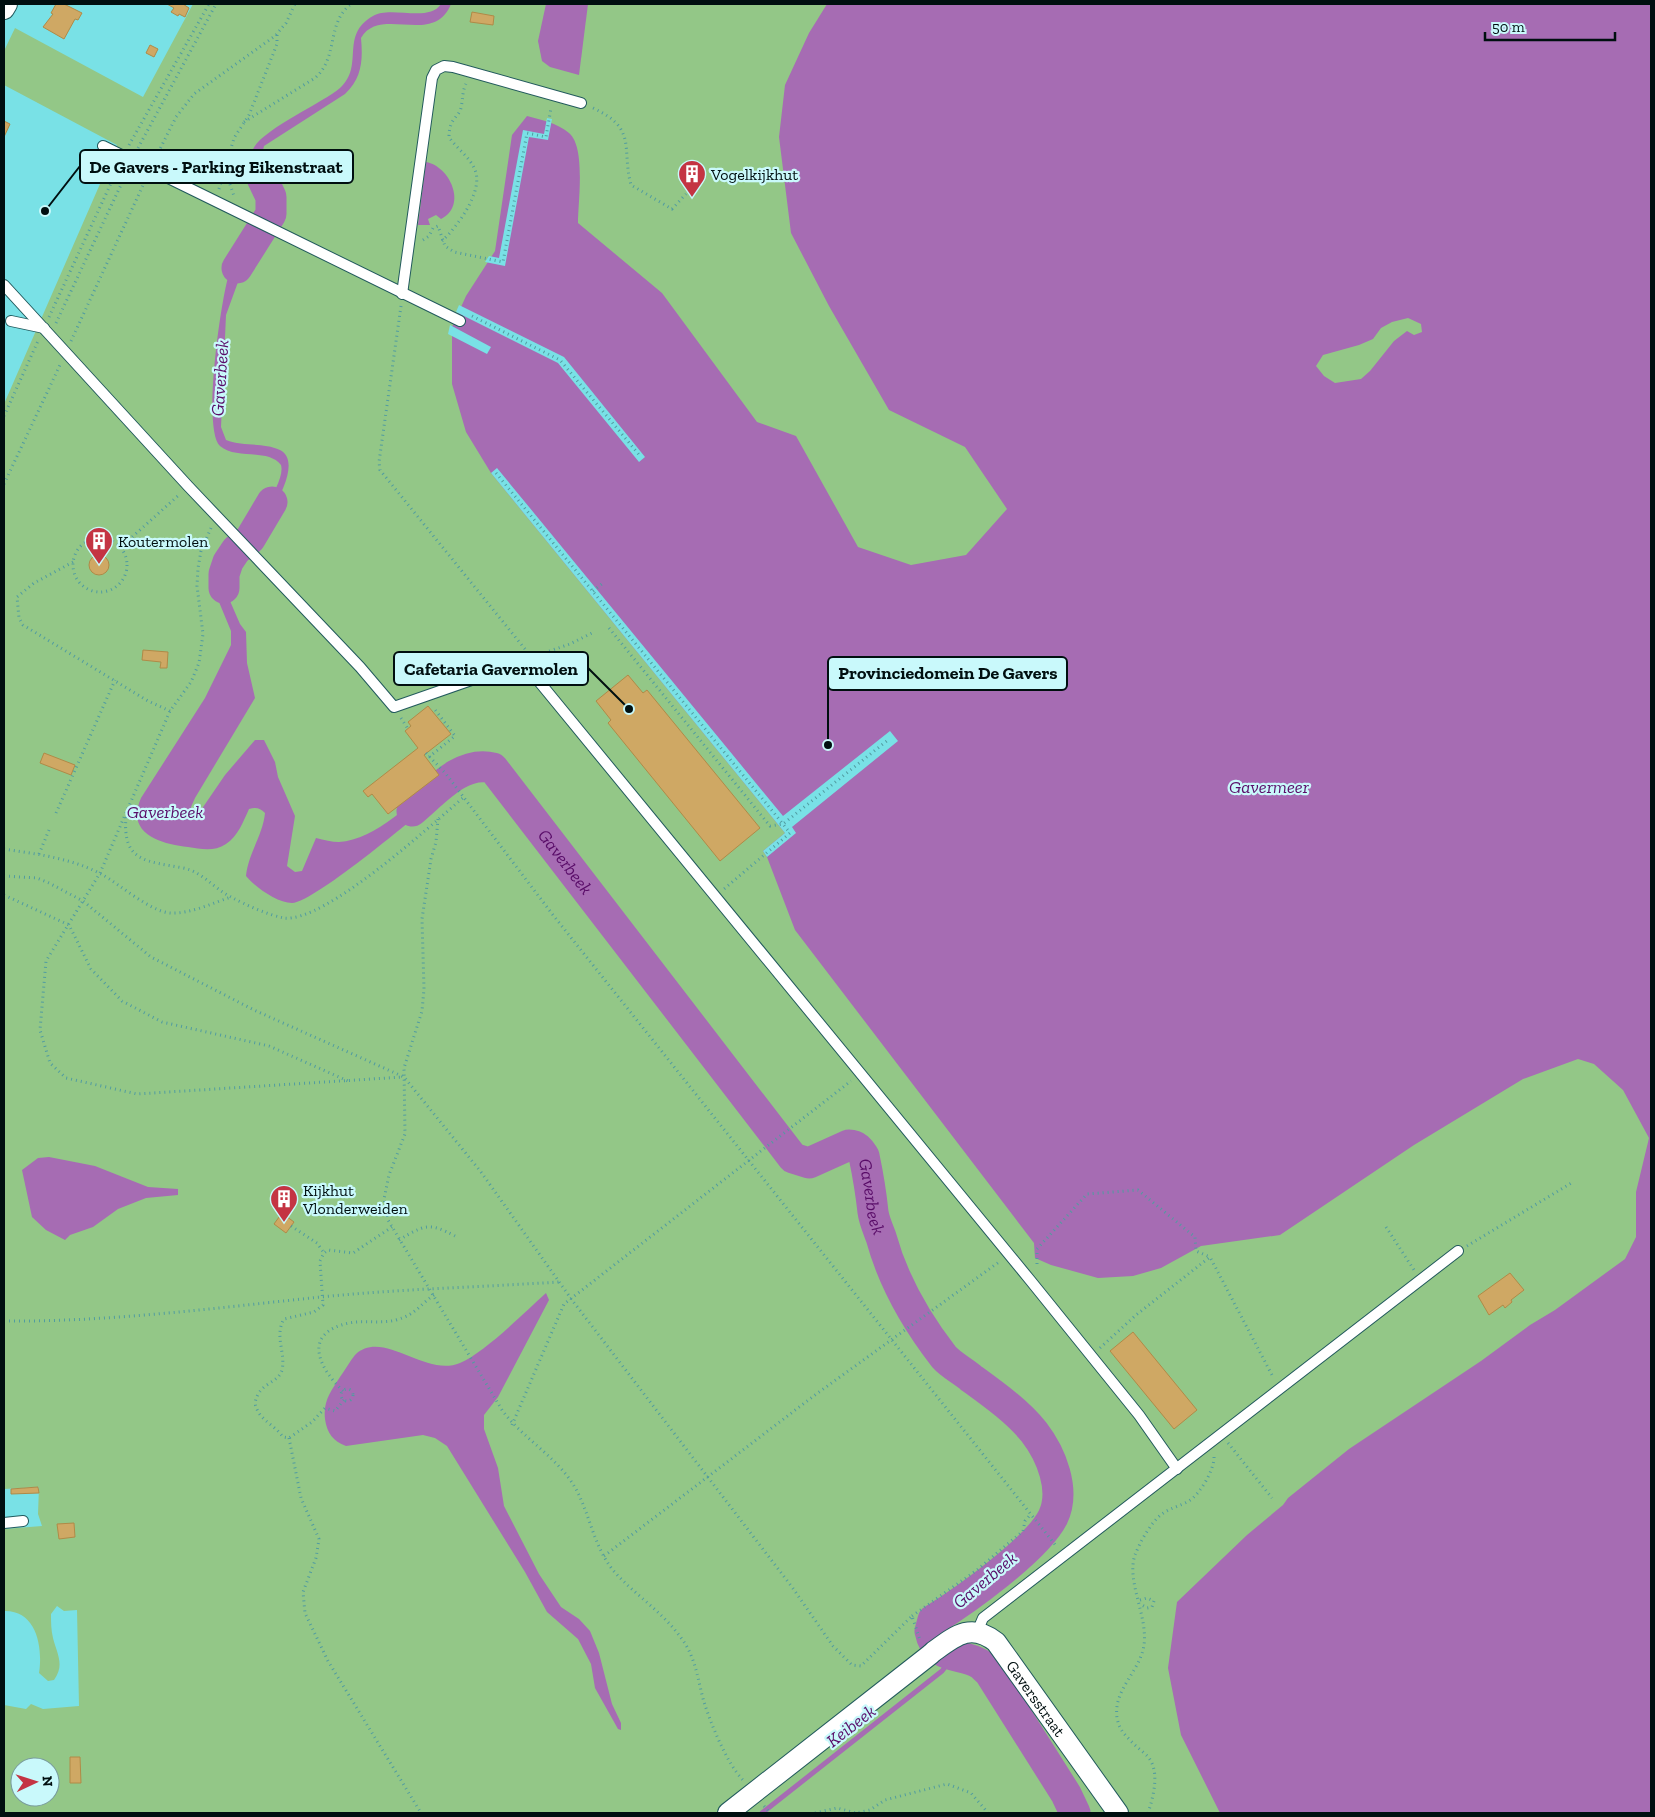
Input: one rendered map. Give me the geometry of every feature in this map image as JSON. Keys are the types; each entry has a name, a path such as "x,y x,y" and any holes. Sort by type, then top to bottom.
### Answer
{"street":[{"path":"4,9 7,4"},
{"path":"728,1813 932,1653 966,1632 977,1632"},
{"name":"Gaversstraat","path":"977,1632 987,1635 996,1642 1118,1813"}],"lane":[{"path":"402,294 432,78 436,70 444,66 471,72 581,103"},
{"path":"103,146 402,294 462,317"},
{"path":"4,285 188,486 360,667 394,707 527,659 714,897 1091,1356 1139,1416 1177,1469"},
{"path":"11,321 47,332"},
{"path":"977,1632 983,1618 1212,1443 1458,1251"},
{"path":"4,1523 23,1521"}],"path":[{"path":"4,416 47,332 128,158 208,4"},
{"path":"47,332 128,158 216,4"},
{"path":"4,484 176,117 194,94 263,47 277,34 295,4"},
{"path":"244,122 315,78 324,70 330,55 337,22 344,9 351,4"},
{"path":"215,202 234,138 244,122 277,44 277,34"},
{"path":"442,241 460,220 477,185 475,168 449,136 449,127 456,114 461,110 462,92 471,72"},
{"path":"581,103 608,115 620,126 627,141 627,172 631,185 672,209 686,194"},
{"path":"420,245 433,228 438,226 445,246 454,252 502,262 526,133 546,137 550,116"},
{"path":"224,169 228,174 236,205 235,212"},
{"path":"402,294 379,462 380,470 527,659 570,644 594,632"},
{"path":"462,317 560,360 641,457"},
{"path":"496,473 790,833 714,897"},
{"path":"121,547 188,486"},
{"path":"216,515 201,551 198,568 197,586 203,634 200,663 191,682 170,711 100,873 46,961 40,1030 50,1063 66,1078 137,1094 404,1077"},
{"path":"73,562 77,579 83,586 91,590 108,590 117,586 126,572 126,554 121,547 114,541 96,538 81,546 73,562 22,592 17,597 19,618 23,625 148,701 170,711"},
{"path":"593,591 602,582"},
{"path":"609,628 770,826 783,824 888,740"},
{"path":"56,813 115,680"},
{"path":"424,697 455,736 428,755 446,774 553,915 1052,1541"},
{"path":"126,812 124,832 136,855 158,866 197,872 231,897 285,918 307,915 328,904 368,876 464,797"},
{"path":"438,819 436,842 431,859 422,919 424,989 422,1011 413,1035 404,1077 404,1134 393,1162 384,1199 385,1210 399,1240 512,1425 568,1478 579,1495 595,1541 613,1569 661,1613 684,1642 693,1658 704,1703 717,1734 737,1774 744,1781"},
{"path":"39,854 49,830"},
{"path":"4,849 69,861 100,873 152,906 170,913 186,911 231,897"},
{"path":"4,876 37,878 83,901 151,957 254,1010 404,1077 481,1172 572,1300 792,1587 833,1646 852,1665 861,1666 912,1616 977,1570 1023,1531 1025,1521 1033,1516"},
{"path":"4,895 68,925 91,969 122,1000 162,1022 269,1046 349,1082"},
{"path":"512,1425 564,1304 572,1300 749,1159 770,1145 859,1075"},
{"path":"1458,1251 1573,1182"},
{"path":"1037,1264 1037,1249 1087,1194 1138,1190 1195,1237 1196,1251 1210,1256 1279,1389"},
{"path":"291,1226 317,1243 324,1252"},
{"path":"399,1240 424,1227 433,1226 455,1236"},
{"path":"343,1391 348,1389 353,1394 349,1400 344,1400 335,1411 325,1408 315,1420 289,1438 283,1437 276,1427 260,1416 256,1409 256,1399 264,1386 276,1379 282,1370 280,1332 284,1319 314,1312 322,1306 320,1261 324,1252 328,1250 353,1253 392,1227"},
{"path":"1386,1227 1421,1281"},
{"path":"604,1556 892,1339 1009,1255"},
{"path":"1091,1356 1136,1315 1210,1256"},
{"path":"4,1321 102,1320 322,1295 431,1291 559,1282"},
{"path":"343,1391 331,1380 318,1356 318,1348 324,1336 351,1323 391,1321 409,1316 415,1313 434,1295"},
{"path":"343,1391 341,1397 344,1400"},
{"path":"1222,1435 1272,1498"},
{"path":"289,1438 300,1492 319,1540 316,1558 303,1592 305,1613 328,1661 421,1813"},
{"path":"1148,1813 1154,1793 1153,1768 1150,1759 1138,1749 1119,1727 1116,1707 1118,1698 1136,1667 1144,1645 1141,1602 1133,1574 1135,1556 1152,1524 1160,1515 1190,1500 1212,1470 1214,1460 1212,1443"},
{"path":"912,1616 920,1640 932,1653"},
{"path":"815,1813 838,1808 856,1813 870,1810 885,1800 947,1784 971,1793 988,1813"}],"green space":[{"path":"193,4 1651,4 1651,1813 4,1813 4,1705 26,1709 31,1704 43,1709 79,1706 77,1610 64,1611 57,1606 51,1614 52,1635 60,1664 54,1680 48,1681 39,1673 40,1653 31,1624 15,1612 4,1611 4,1529 42,1526 38,1514 39,1487 4,1489 4,404 117,145 4,85 4,51 15,28 143,97"}],"water":[{"path":"441,4 451,4 443,16 432,23 420,25 381,25 370,29 361,38 362,54 360,68 351,88 345,94 264,146 260,162 276,198 277,205 274,222 263,215 264,198 252,160 252,152 256,144 277,127 340,88 351,70 354,41 357,32 373,16 389,12 428,12 435,10"},
{"path":"546,4 588,4 579,75 550,67 542,61 538,41"},
{"name":"Gavermeer","path":"827,4 1651,4 1651,1813 1220,1813 1181,1735 1168,1668 1177,1602 1247,1535 1283,1505 1288,1498 1349,1449 1481,1361 1625,1259 1636,1237 1636,1192 1649,1138 1623,1090 1594,1064 1578,1059 1523,1079 1414,1145 1280,1235 1201,1246 1161,1268 1133,1276 1098,1278 1051,1265 1035,1258 1034,1243 795,930 763,851 785,833 491,473 466,432 452,384 452,327 466,296 495,251 512,135 527,116 559,127 569,133 574,140 578,150 580,175 578,223 662,293 757,422 796,436 858,547 911,565 966,555 1007,509 965,447 889,410 829,306 791,233 779,137 785,85 809,33","holes":["1408,318 1421,324 1422,332 1414,335 1407,331 1394,341 1370,371 1361,379 1335,383 1324,376 1316,366 1323,355 1373,339 1381,328 1392,322"]},
{"path":"426,162 435,165 448,178 453,187 453,205 449,213 441,219 436,215 428,219 430,225 418,225"},
{"path":"254,231 263,235 246,260 226,315 221,427 226,440 267,446 280,450 287,457 289,468 286,481 273,509 252,542 247,536 275,491 279,481 281,465 268,457 234,452 220,446 215,435 213,391 218,335 229,274 237,257"},
{"name":"Gaverbeek","path":"230,543 240,554 230,586 230,601 240,624 246,632 247,663 255,698 195,798 191,807 193,813 199,813 225,775 255,740 264,740 275,762 278,777 295,816 287,866 295,872 302,871 316,838 336,842 353,840 394,818 441,778 450,789 346,872 305,899 292,903 267,894 246,876 247,868 264,821 265,813 260,809 249,809 234,837 221,847 212,849 178,846 157,840 142,829 138,820 137,810 141,798 205,698 231,645 231,631 219,602 217,587 223,557"},
{"path":"49,1157 95,1166 148,1187 178,1189 178,1195 146,1198 118,1209 93,1227 70,1235 65,1240 46,1230 32,1217 22,1170 38,1158"},
{"path":"546,1293 549,1300 498,1397 484,1415 484,1429 498,1468 504,1506 539,1574 561,1607 579,1619 590,1631 599,1653 612,1704 621,1723 621,1730 618,1729 595,1688 591,1664 578,1639 547,1612 525,1572 447,1446 435,1438 423,1435 346,1446 331,1436 325,1419 326,1401 331,1392 355,1355 366,1348 378,1347 391,1350 433,1364 447,1366 460,1363 481,1351"}],"pier":[{"path":"547,118 552,119 548,140 529,137 505,266 485,262 489,256 499,258 523,130 544,134"},
{"path":"459,305 564,357 645,457 639,462 558,363 456,312"},
{"path":"450,325 491,347 487,354 448,334"},
{"path":"497,468 783,816 890,731 898,741 792,827 796,833 767,857 763,851 785,833 491,473"}],"building":[{"path":"56,4 64,4 82,13 78,20 75,19 64,39 43,27 53,14 51,13"},
{"path":"167,4 183,4 189,8 185,17 179,14 178,16 171,12 174,8"},
{"path":"472,12 494,16 493,25 470,22"},
{"path":"150,45 158,49 154,57 146,53"},
{"path":"4,121 10,124 4,137"},
{"name":"Koutermolen","path":"99,555 106,558 109,565 106,572 99,575 92,572 89,565 92,558"},
{"path":"143,650 168,652 167,668 160,668 161,662 142,660"},
{"path":"628,675 643,693 647,690 760,828 720,861 608,723 611,720 596,701"},
{"path":"428,706 451,734 424,755 439,775 388,814 372,794 368,797 363,791 418,748 405,731 411,726 408,722"},
{"path":"44,753 75,765 71,775 40,763"},
{"name":"Kijkhut Vlonderweiden","path":"282,1213 294,1222 286,1233 274,1224"},
{"path":"1510,1273 1524,1290 1511,1300 1512,1302 1505,1308 1503,1305 1489,1315 1478,1296"},
{"path":"1133,1332 1197,1410 1174,1429 1110,1351"},
{"path":"38,1487 39,1493 11,1494 11,1489"},
{"path":"74,1523 75,1537 59,1539 57,1524"},
{"path":"70,1757 80,1757 81,1783 70,1783"}],"waterway":[{"name":"Gaverbeek","path":"237,268 271,214 271,197 262,178"},
{"name":"Gaverbeek","path":"224,588 224,574 228,562 236,550 250,539 272,502"},
{"name":"Gaverbeek","path":"412,811 439,787 459,773 481,767 493,768 793,1158 809,1163 849,1145 856,1147 864,1156 875,1221 892,1269 915,1315 947,1360 1004,1403 1027,1424 1046,1451 1055,1473 1058,1495 1057,1506 1045,1530 999,1573 933,1620 930,1631 933,1641 938,1648 950,1655 973,1660 989,1672 1066,1794 1075,1813"},
{"name":"Keibeek","path":"762,1813 942,1671 953,1657"}],"place":[{"name":"Vogelkijkhut","path":"692,198"},
{"name":"De Gavers - Parking Eikenstraat","path":"45,211"},
{"name":"Koutermolen","path":"99,565"},
{"name":"Cafetaria Gavermolen","path":"629,709"},
{"name":"Provinciedomein De Gavers","path":"828,745"},
{"name":"Kijkhut Vlonderweiden","path":"284,1223"}]}
